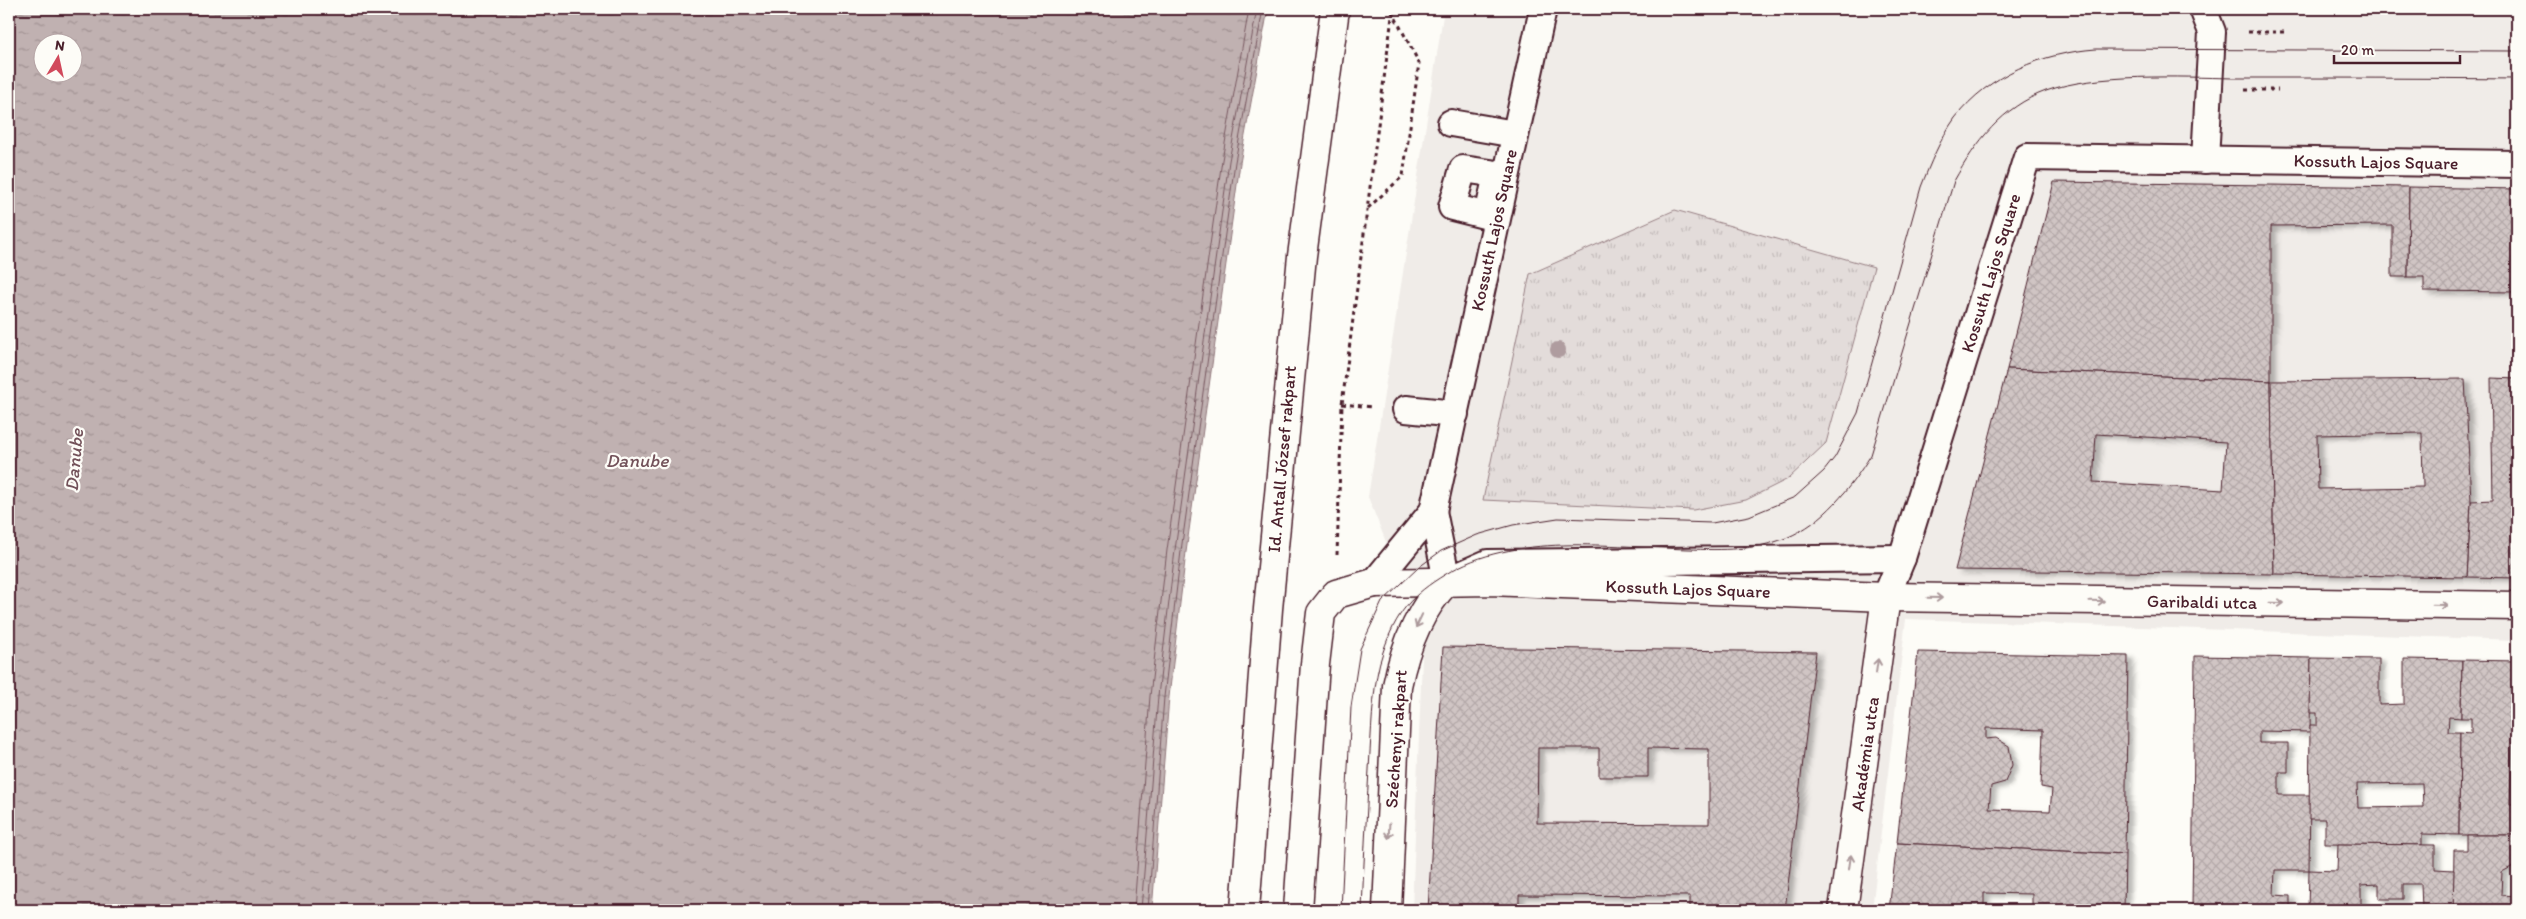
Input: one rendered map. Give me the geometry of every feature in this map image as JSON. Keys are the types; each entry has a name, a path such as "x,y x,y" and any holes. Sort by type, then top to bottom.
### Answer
{"street":[{"name":"Id. Antall József rakpart","path":"1245,910 1267,628 1302,256 1334,9"},
{"name":"Kossuth Lajos Square","path":"1447,581 1433,511 1543,9"},
{"path":"2203,9 2212,32 2205,160"},
{"name":"Kossuth Lajos Square","path":"1451,123 1515,134"},
{"name":"Kossuth Lajos Square","path":"1374,583 1490,581 1886,597 1902,558 2027,157 2517,164"},
{"path":"1406,409 1455,414"},
{"name":"Kossuth Lajos Square","path":"1374,583 1433,511"},
{"name":"Kossuth Lajos Square","path":"1447,581 1488,563 1902,558"},
{"name":"Széchenyi rakpart","path":"1387,910 1397,686 1403,656 1429,600 1447,581"},
{"path":"1298,910 1316,645 1321,613 1336,594 1374,583"},
{"name":"Garibaldi utca","path":"1886,597 2517,606"},
{"name":"Akadémia utca","path":"1843,910 1886,597"}],"path":[{"path":"1368,208 1402,176 1419,63 1393,10"},
{"path":"1336,594 1342,404 1393,10"}],"shaded area":[{"path":"1444,9 2517,9 2517,640 1906,619 1872,910 1412,910 1423,634 1368,497"}],"green space":[{"path":"1675,210 1874,267 1826,443 1788,479 1746,500 1693,510 1483,500 1530,274"}],"water":[{"name":"Danube","path":"9,9 1268,9 1240,163 1186,552 1169,697 1152,910 9,910"}],"building":[{"path":"2054,182 2409,187 2408,277 2392,277 2392,225 2271,226 2271,381 2007,369"},
{"path":"2409,187 2517,189 2517,292 2424,291 2424,277 2408,277"},
{"path":"2007,369 2271,381 2274,574 1955,570","holes":["2096,434 2226,442 2223,490 2093,482"]},
{"path":"2491,378 2517,379 2517,578 2467,577 2471,501 2493,500"},
{"path":"2465,379 2471,501 2467,577 2274,574 2271,381","holes":["2422,433 2423,487 2318,489 2317,435"]},
{"path":"1443,647 1816,652 1785,910 1690,910 1690,896 1519,895 1519,910 1428,910","holes":["1538,748 1599,748 1599,777 1648,777 1648,748 1709,749 1709,824 1537,823"]},
{"path":"1918,652 2128,656 2125,854 1897,843","holes":["1986,728 2043,730 2041,787 2052,789 2050,811 1989,809 1991,786 2005,782 2012,765 2009,746 1996,738 1986,739"]},
{"path":"2195,656 2311,658 2310,732 2259,731 2259,743 2288,743 2288,772 2279,772 2279,795 2310,795 2309,870 2275,870 2274,895 2290,896 2290,910 2192,910"},
{"path":"2311,658 2379,659 2379,705 2404,704 2404,659 2462,660 2461,718 2449,717 2448,732 2460,732 2459,835 2422,834 2422,845 2325,844 2325,819 2309,819 2310,725 2317,725 2317,713 2310,713","holes":["2422,783 2423,807 2358,808 2357,784"]},
{"path":"2462,660 2517,661 2517,744 2512,743 2510,804 2517,804 2517,835 2459,835 2460,732 2471,733 2471,718 2461,718"},
{"path":"2467,835 2517,835 2517,864 2502,872 2501,895 2517,896 2517,910 2453,910 2454,850 2467,850"},
{"path":"1897,843 2125,854 2124,910 2032,910 2032,894 1984,893 1984,910 1889,910"},
{"path":"2338,844 2435,845 2435,869 2454,870 2453,910 2422,910 2421,884 2403,884 2403,899 2379,899 2379,884 2361,885 2361,910 2308,910 2309,870 2337,871"}],"tram line":[{"path":"1341,910 1351,707 1360,649 1382,602 1419,567 1441,551 1477,535 1513,525 1558,518 1712,523 1749,516 1795,497 1824,471 1835,457 1858,413 1921,187 1936,152 1955,118 1984,89 2018,68 2037,61 2056,55 2096,49 2517,51"},
{"path":"1362,910 1375,688 1388,638 1393,626 1406,606 1423,590 1446,574 1472,561 1501,552 1563,545 1713,550 1737,549 1762,545 1786,538 1813,523 1824,514 1845,492 1871,455 1954,181 1981,140 2003,116 2016,106 2046,91 2066,85 2138,77 2517,79"}]}
